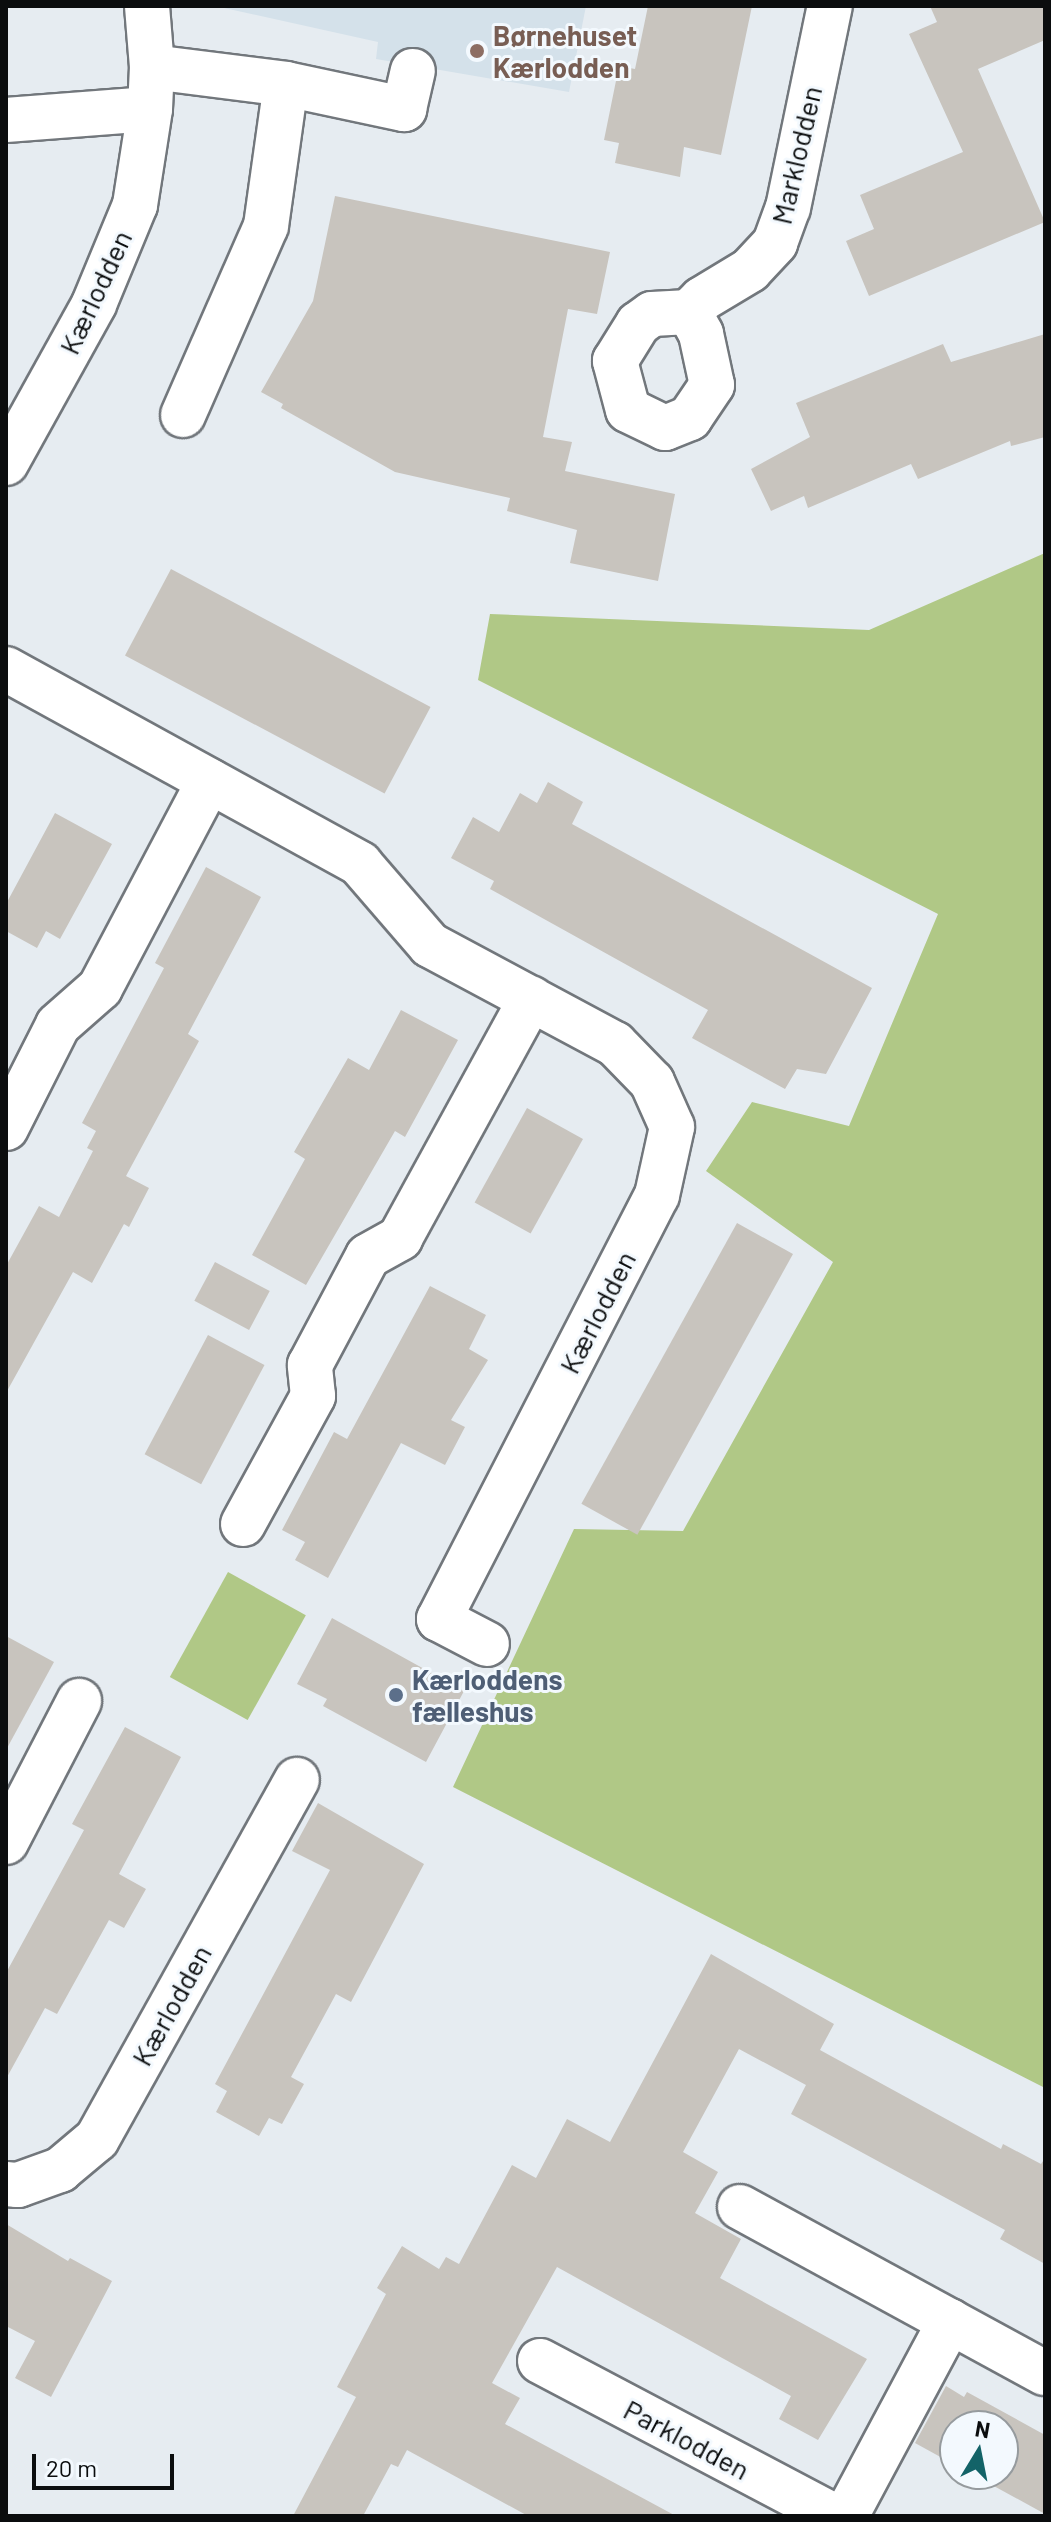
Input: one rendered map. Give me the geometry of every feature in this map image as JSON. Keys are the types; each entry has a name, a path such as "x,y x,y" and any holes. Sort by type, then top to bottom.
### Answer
{"street":[{"name":"Kærlodden","path":"6,463 94,304 135,205 151,88 147,6"},
{"name":"Marklodden","path":"689,312 702,299 750,270 775,243 788,208 830,6"},
{"path":"6,120 151,88 286,84 404,109 413,71"},
{"path":"183,415 266,226 286,84"},
{"name":"Kærlodden","path":"6,669 360,864 430,945 615,1044 652,1082 672,1127 657,1195 439,1619 487,1644"},
{"path":"6,1128 58,1025 100,988 209,781"},
{"path":"243,1524 313,1396 310,1365 368,1256 400,1238 531,999"},
{"path":"6,1842 79,1701"},
{"name":"Kærlodden","path":"6,2184 18,2185 60,2170 97,2139 297,1780"},
{"path":"740,2207 1045,2373"},
{"path":"846,2516 950,2321"},
{"name":"Parklodden","path":"540,2361 834,2516"}],"shaded area":[{"name":"Børnehuset Kærlodden","path":"215,6 586,6 569,92 376,59 378,42"}],"green space":[{"path":"1045,553 1045,2088 453,1787 574,1529 683,1531 833,1262 706,1171 752,1102 849,1126 938,914 478,680 490,614 869,630"},
{"path":"228,1572 306,1615 248,1720 170,1677"}],"building":[{"path":"648,6 752,6 721,155 684,147 680,177 615,163 619,143 604,140 619,66 635,69"},
{"path":"930,6 1045,6 1045,40 978,69 1045,222 869,296 846,241 874,229 860,195 963,152 909,34 937,22"},
{"path":"335,196 610,252 597,314 568,309 543,437 572,442 565,471 675,494 658,581 570,563 577,530 507,511 510,498 395,472 281,408 283,404 261,392 313,301"},
{"path":"1045,334 1045,437 1011,446 1010,441 918,479 911,464 808,508 804,496 771,511 751,469 810,437 796,403 943,344 951,362"},
{"path":"171,569 431,707 385,794 125,656"},
{"path":"548,782 583,802 572,824 872,988 826,1074 797,1069 785,1089 692,1038 708,1010 490,889 494,881 451,858 473,817 499,832 520,793 537,803"},
{"path":"55,813 112,844 60,939 46,931 37,948 6,931 6,904"},
{"path":"206,867 261,897 188,1034 199,1041 126,1176 149,1188 129,1227 124,1224 92,1283 73,1272 6,1393 6,1266 39,1206 59,1217 93,1151 87,1148 96,1131 82,1123 164,968 155,963"},
{"path":"401,1010 458,1040 405,1137 395,1131 306,1285 252,1255 305,1159 294,1152 348,1058 369,1070"},
{"path":"527,1108 583,1139 531,1233 475,1202"},
{"path":"737,1223 793,1254 637,1535 581,1504"},
{"path":"215,1262 270,1291 249,1330 194,1301"},
{"path":"430,1286 486,1315 469,1349 488,1360 451,1420 465,1427 445,1465 401,1443 328,1578 295,1560 305,1542 282,1530 334,1432 347,1439"},
{"path":"208,1335 265,1365 201,1484 145,1454"},
{"name":"Kærloddens fælleshus","path":"332,1618 464,1691 426,1762 323,1706 327,1699 297,1684"},
{"path":"6,1636 54,1662 6,1750"},
{"path":"125,1727 181,1757 119,1874 146,1889 124,1928 109,1920 57,2014 45,2008 6,2079 6,1973 84,1830 72,1824"},
{"path":"318,1803 424,1864 351,2002 336,1994 291,2077 304,2084 282,2124 269,2118 259,2136 216,2112 227,2091 215,2084 330,1870 292,1851"},
{"path":"711,1954 834,2024 820,2050 1001,2149 1003,2144 1041,2164 1045,2158 1045,2264 1000,2239 1005,2230 791,2114 806,2085 739,2049 683,2152 718,2172 695,2213 741,2239 720,2278 867,2359 818,2440 779,2419 791,2396 557,2267 492,2383 520,2398 505,2424 676,2516 528,2516 407,2450 398,2467 391,2464 363,2516 293,2516 356,2397 337,2387 386,2294 377,2288 402,2246 439,2269 446,2257 459,2264 512,2165 536,2178 567,2119 610,2142"},
{"path":"6,2224 68,2261 70,2258 112,2281 51,2397 15,2378 35,2341 6,2326"},
{"path":"946,2386 964,2397 967,2392 1000,2410 939,2410 939,2456 915,2443"},
{"path":"1019,2421 1045,2435 1045,2514 1001,2490 1019,2490"}],"place":[{"name":"Børnehuset Kærlodden","path":"477,51"},
{"name":"Kærloddens fælleshus","path":"396,1695"}]}
